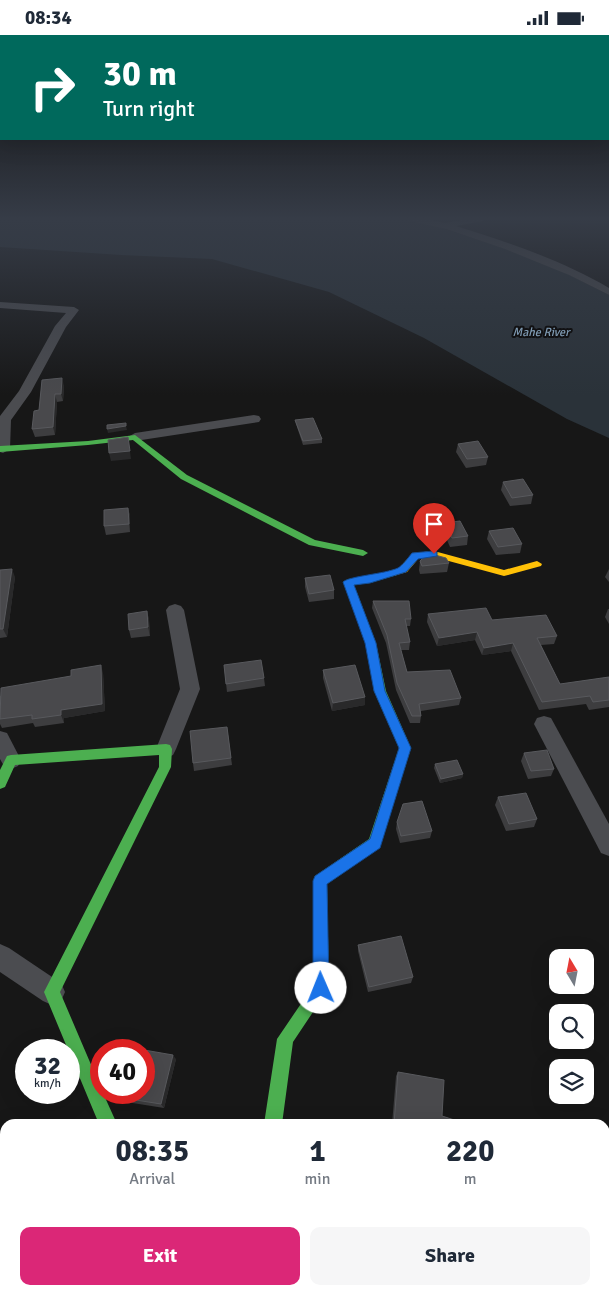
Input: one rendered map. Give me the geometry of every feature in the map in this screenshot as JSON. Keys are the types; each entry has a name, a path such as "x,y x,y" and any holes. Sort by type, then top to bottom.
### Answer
{"street":[{"path":"584,278 598,284 609,292"},
{"path":"0,305 74,310 61,326 25,392 4,420 1,449 88,443 254,419"},
{"path":"135,437 184,477 312,543 363,553"},
{"path":"274,1119 285,1039 321,988 320,881 376,843 405,748 380,691 370,643 348,582 370,579 403,570 416,555 434,554 504,573 537,564"},
{"path":"52,992 165,767 166,749 190,689 175,610"},
{"path":"544,724 609,846"},
{"path":"0,739 11,760"},
{"path":"11,760 166,749"},
{"path":"0,783 11,760"},
{"path":"0,957 52,992 105,1119"}],"water":[{"name":"Mahe River","path":"278,278 575,278 609,295 609,438 567,419 424,338 329,292"}],"building":[{"path":"62,378 61,394 55,394 53,427 32,429 34,411 39,410 42,380"},
{"path":"313,418 322,439 303,441 295,420"},
{"path":"126,423 126,426 107,429 107,425"},
{"path":"128,437 130,451 109,453 108,440"},
{"path":"478,441 488,457 467,459 458,444"},
{"path":"523,479 533,495 512,498 503,482"},
{"path":"128,508 129,524 104,526 104,510"},
{"path":"460,521 468,536 452,538 444,523"},
{"path":"513,528 522,544 498,547 489,531"},
{"path":"435,555 446,558 449,563 422,566 420,561 425,556"},
{"path":"12,569 3,629 0,629 0,570"},
{"path":"330,575 334,590 309,594 305,578"},
{"path":"373,601 409,601 411,619 405,619 410,642 399,643 407,672 450,670 461,698 419,704 421,716 412,716 397,683 387,635"},
{"path":"486,608 492,620 546,615 557,636 537,638 560,684 609,677 609,700 593,702 590,696 542,702 513,643 484,648 477,632 439,638 428,614"},
{"path":"147,611 148,627 129,630 128,614"},
{"path":"261,660 264,678 226,684 224,665"},
{"path":"101,665 102,704 61,710 61,715 32,719 32,715 0,719 1,688 71,676 71,670"},
{"path":"355,665 365,697 333,703 323,670"},
{"path":"227,727 231,758 193,763 190,731"},
{"path":"547,750 554,769 531,771 524,753"},
{"path":"457,760 463,774 441,779 435,764"},
{"path":"526,793 537,819 509,824 498,797"},
{"path":"422,801 432,831 401,836 397,822 403,804"},
{"path":"401,936 413,977 369,987 358,945"},
{"path":"155,1052 173,1055 161,1104 155,1103"},
{"path":"398,1072 444,1080 442,1116 451,1119 394,1119"}],"traffic: fast":[{"path":"0,449 88,443 135,437 184,477 312,543 363,553"},
{"path":"274,1119 285,1039 321,988 320,881 375,843 405,748 380,691 371,643 348,582 370,580 393,573"},
{"path":"0,783 11,760 166,749 165,767 52,992 106,1119"}],"traffic: slow":[{"path":"393,573 403,570 416,555 434,554 504,573 537,564"}],"route":[{"path":"321,988 320,881 376,843 405,748 380,691 370,643 348,582 370,579 403,570 416,555 434,554"}]}
